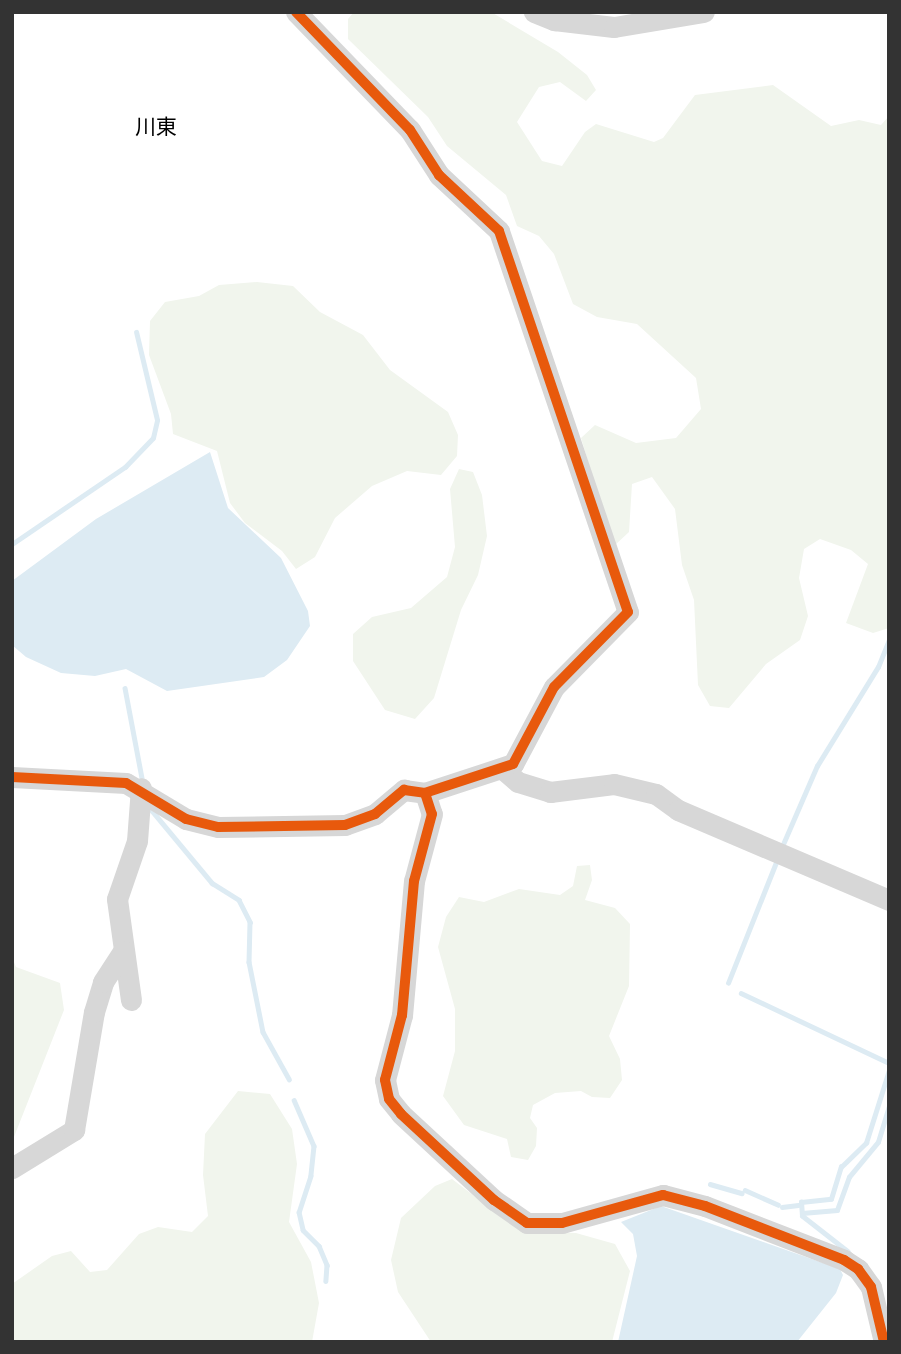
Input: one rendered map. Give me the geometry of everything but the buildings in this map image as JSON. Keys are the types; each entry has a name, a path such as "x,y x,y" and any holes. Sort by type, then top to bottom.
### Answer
{"street":[{"path":"12,777 102,781 141,788 186,819 218,827 345,825 375,814 404,790 425,793 504,770 513,764 554,687 628,612 499,231 439,175 410,130 296,12"},
{"path":"534,12 554,20 614,27 704,12"},
{"path":"504,770 518,782 550,792 614,784 656,794 678,810 889,900"},
{"path":"131,1000 117,899 137,841 141,788"},
{"path":"425,793 432,814 414,881 402,1015 384,1080 389,1099 401,1114 494,1200 527,1223 562,1223 663,1195 705,1206 844,1260 858,1269 871,1287 884,1342"},
{"path":"12,1168 73,1139 94,1012 103,982 123,951"}],"shaded area":[{"path":"354,12 491,12 558,52 587,75 596,90 586,101 560,82 539,87 517,122 542,161 562,166 585,132 596,124 654,142 663,138 695,95 773,85 831,126 859,120 881,125 889,116 889,628 873,633 846,623 868,564 851,550 820,539 804,549 799,578 808,616 800,640 766,664 729,708 710,706 698,685 694,600 682,565 675,509 652,477 632,484 629,532 614,546 581,438 595,425 636,443 676,438 701,409 696,378 637,324 597,317 573,304 554,254 539,236 517,226 506,195 447,146 428,117 348,39 348,19"},
{"path":"257,282 293,286 320,312 363,335 390,370 448,412 458,435 457,456 441,475 407,471 372,486 335,518 315,557 296,569 282,551 245,523 230,503 217,451 173,434 171,414 149,355 150,321 165,302 199,296 219,285"},
{"path":"210,452 228,508 281,558 308,611 310,626 287,660 264,677 167,691 126,669 95,676 61,673 26,657 12,645 12,581 96,519"},
{"path":"459,469 473,472 482,495 487,536 478,575 461,610 434,698 415,719 385,710 353,661 353,634 372,617 411,608 447,577 455,547 450,489"},
{"path":"590,865 592,880 585,900 615,908 630,924 629,986 609,1036 620,1059 622,1080 610,1098 592,1097 581,1091 555,1093 533,1105 530,1118 537,1128 536,1146 528,1160 511,1157 507,1139 464,1125 443,1096 455,1051 455,1009 438,947 446,917 459,897 484,902 519,889 560,895 573,886 577,866"},
{"path":"12,957 16,967 60,983 64,1010 12,1142"},
{"path":"238,1091 270,1094 292,1129 297,1164 289,1222 311,1262 319,1303 312,1342 12,1342 12,1284 52,1256 71,1251 90,1272 107,1270 139,1234 158,1227 192,1232 208,1216 203,1175 205,1134"},
{"path":"452,1179 508,1222 540,1232 576,1233 615,1244 630,1271 612,1342 431,1342 398,1292 391,1260 401,1218 435,1186"},
{"path":"661,1206 840,1269 843,1275 836,1293 797,1342 618,1342 637,1256 633,1234 621,1222"}],"waterway":[{"path":"12,544 125,467 153,438 157,420 136,332"},
{"path":"781,849 817,766 878,667 889,640"},
{"path":"125,688 142,778"},
{"path":"149,807 212,883 239,900 250,922 249,962 263,1032 289,1079"},
{"path":"728,983 777,860"},
{"path":"741,993 889,1063"},
{"path":"848,1252 802,1216 801,1202 831,1199 841,1167 866,1143 889,1070"},
{"path":"294,1100 314,1146 311,1176 299,1212 303,1230 319,1246 327,1265 326,1281"},
{"path":"802,1213 837,1210 849,1177 878,1142 889,1106"},
{"path":"710,1184 742,1193"},
{"path":"745,1190 778,1205"},
{"path":"782,1207 798,1205"}],"cycle path":[{"path":"296,12 410,130 439,175 499,231 628,612 554,687 513,764 425,793"},
{"path":"12,777 126,783 186,819 218,827 345,825 375,814 404,790 425,793 432,814 414,881 402,1015 385,1080 389,1099 401,1114 494,1200 527,1223 562,1223 663,1195 705,1206 844,1260 858,1269 871,1287 884,1342"}],"district":[{"name":"川東","path":"156,127"}]}
